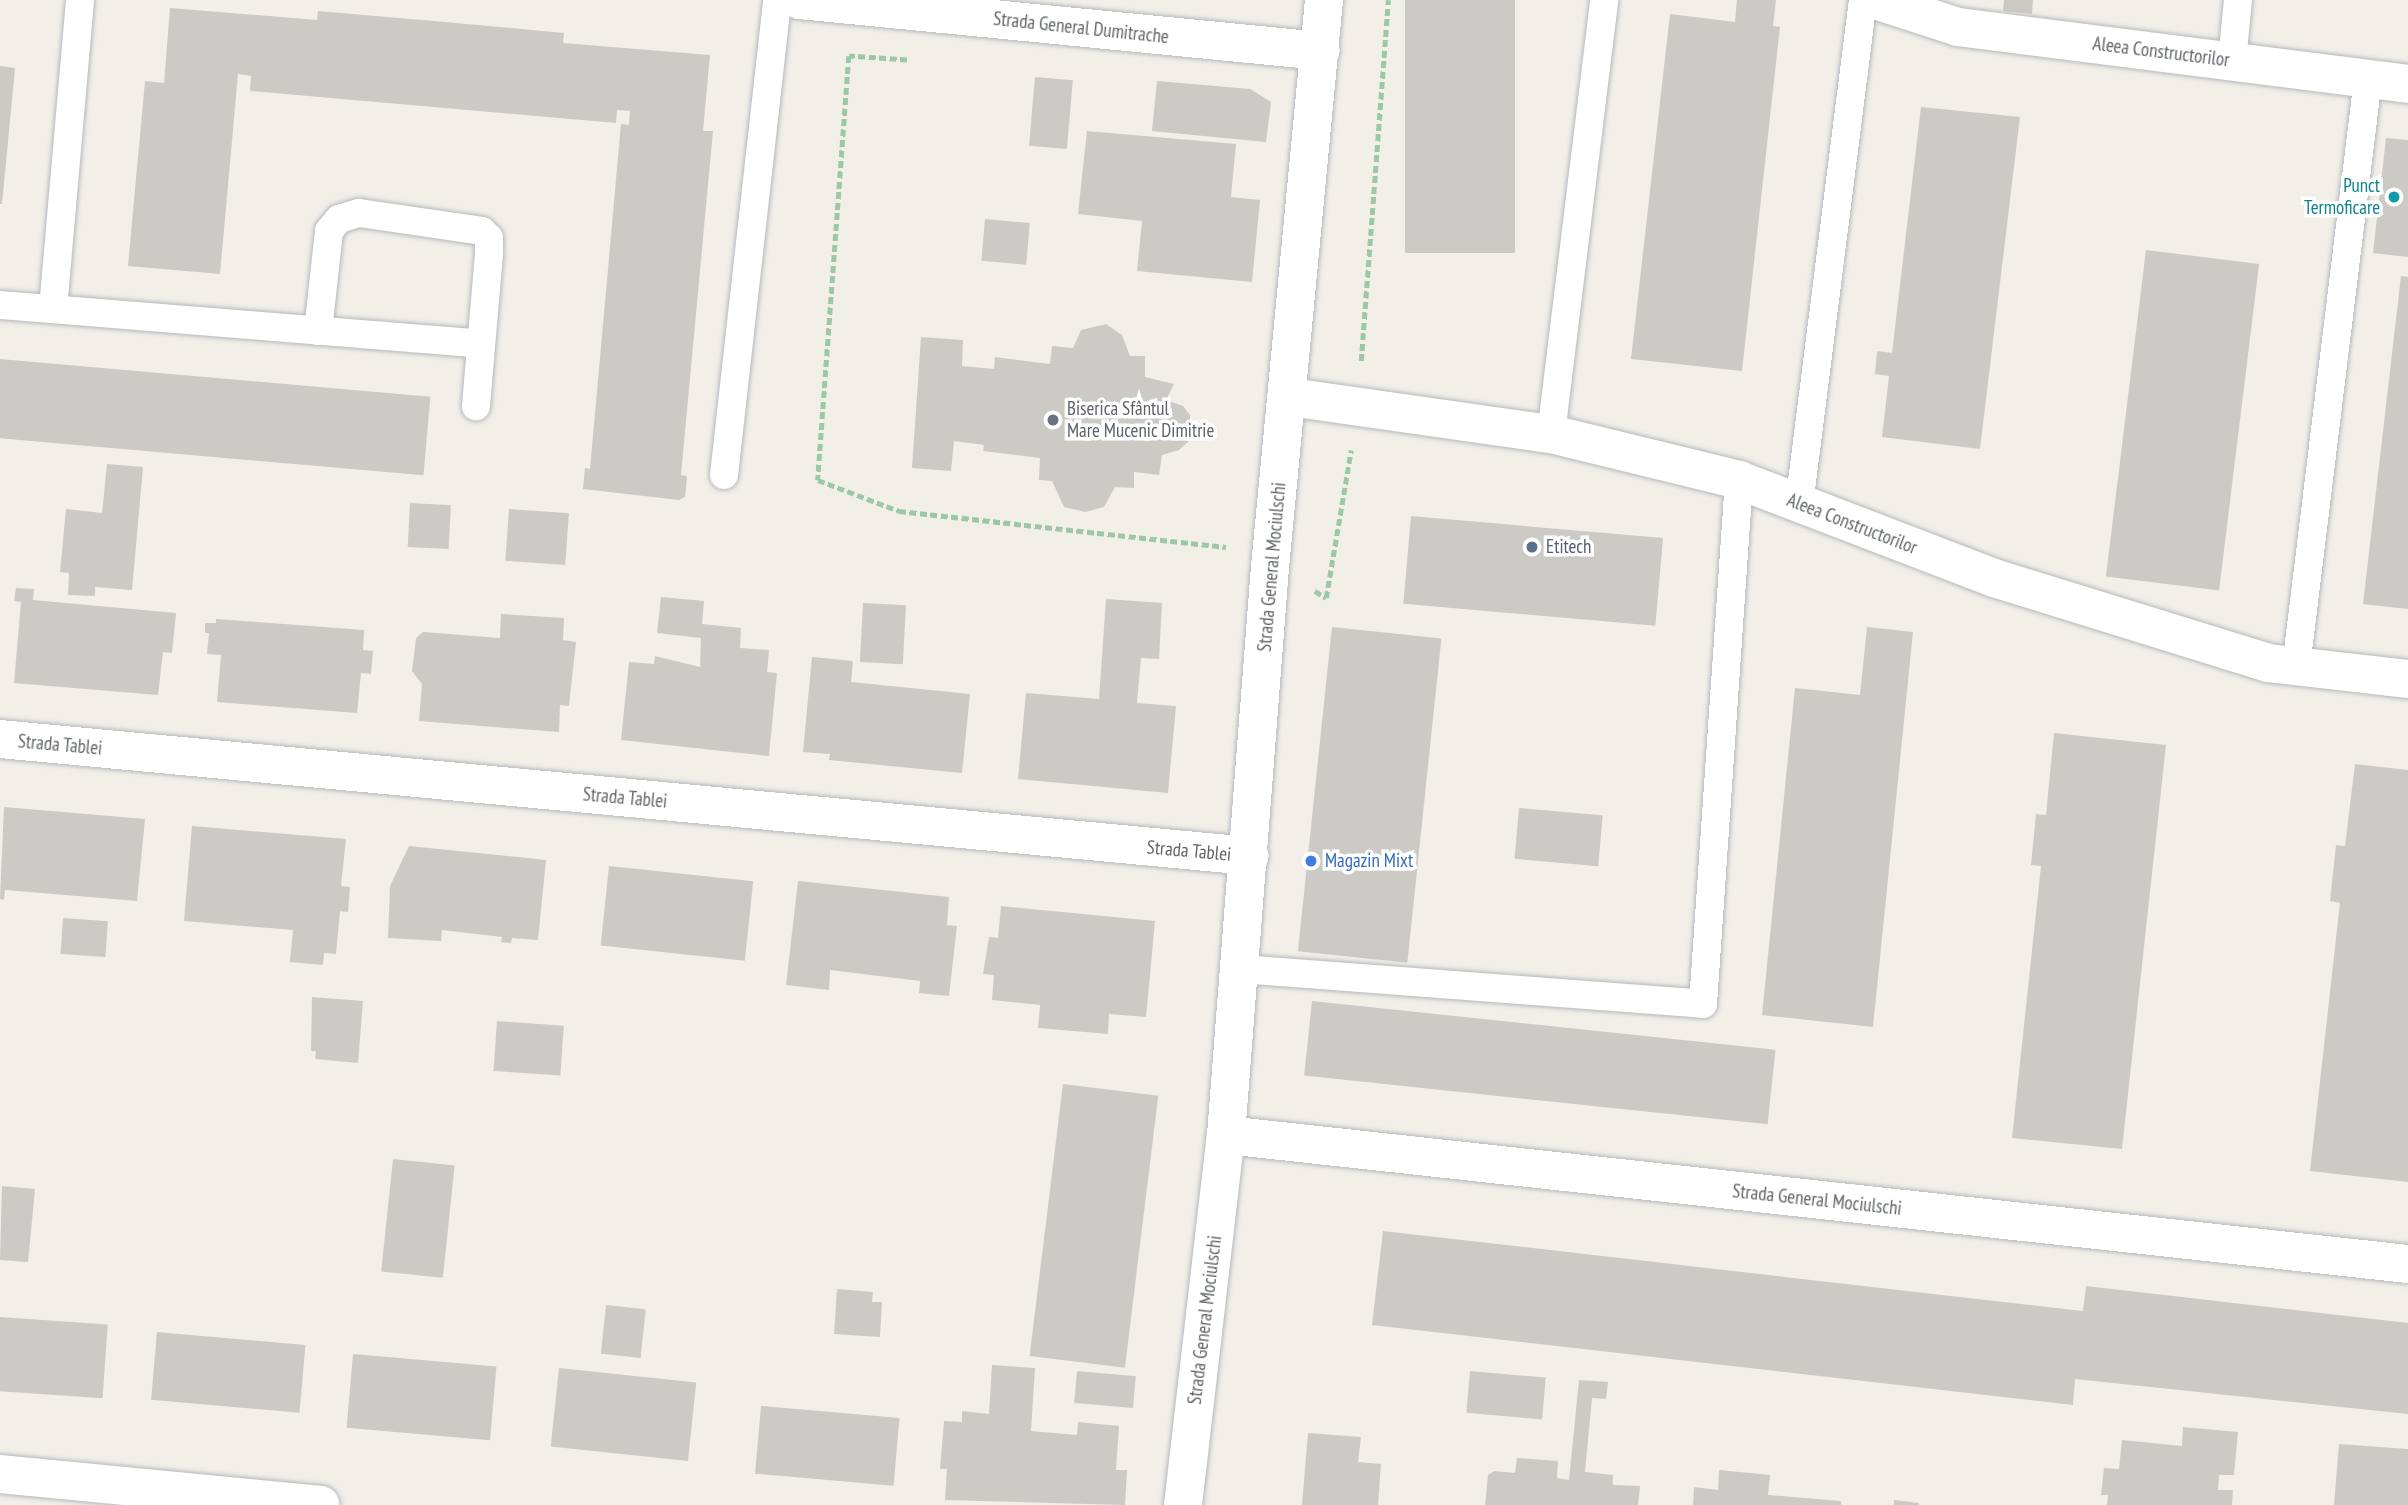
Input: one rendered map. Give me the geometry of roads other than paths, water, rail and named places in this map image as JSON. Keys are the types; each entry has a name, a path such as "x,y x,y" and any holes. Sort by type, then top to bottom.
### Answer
{"street":[{"name":"Strada General Dumitrache","path":"799,0 1321,51"},
{"name":"Strada General Mociulschi","path":"1183,1505 1226,1135 1250,856 1270,567 1290,397 1324,0"},
{"name":"Aleea Constructorilor","path":"1875,0 1958,27 2408,84"},
{"name":"Aleea Constructorilor","path":"1290,397 1552,434 1739,480 1994,578 2268,663 2408,679"},
{"name":"Strada Tablei","path":"0,739 1250,856"},
{"name":"Strada General Mociulschi","path":"1226,1135 2408,1264"},
{"path":"0,1474 321,1505"}],"lane":[{"path":"53,309 80,0"},
{"path":"724,475 777,0"},
{"path":"1552,434 1604,0"},
{"path":"1799,505 1863,0"},
{"path":"2232,61 2238,0"},
{"path":"2296,667 2368,79"},
{"path":"318,331 329,231 339,219 359,213 482,231 489,238 489,254 476,405"},
{"path":"0,305 481,344"},
{"path":"1241,969 1703,1004 1739,480"}],"place":[{"name":"Punct Termoficare","path":"2394,197"},
{"name":"Biserica Sfântul Mare Mucenic Dimitrie","path":"1053,420"},
{"name":"Etitech","path":"1532,547"},
{"name":"Magazin Mixt","path":"1311,861"}]}
